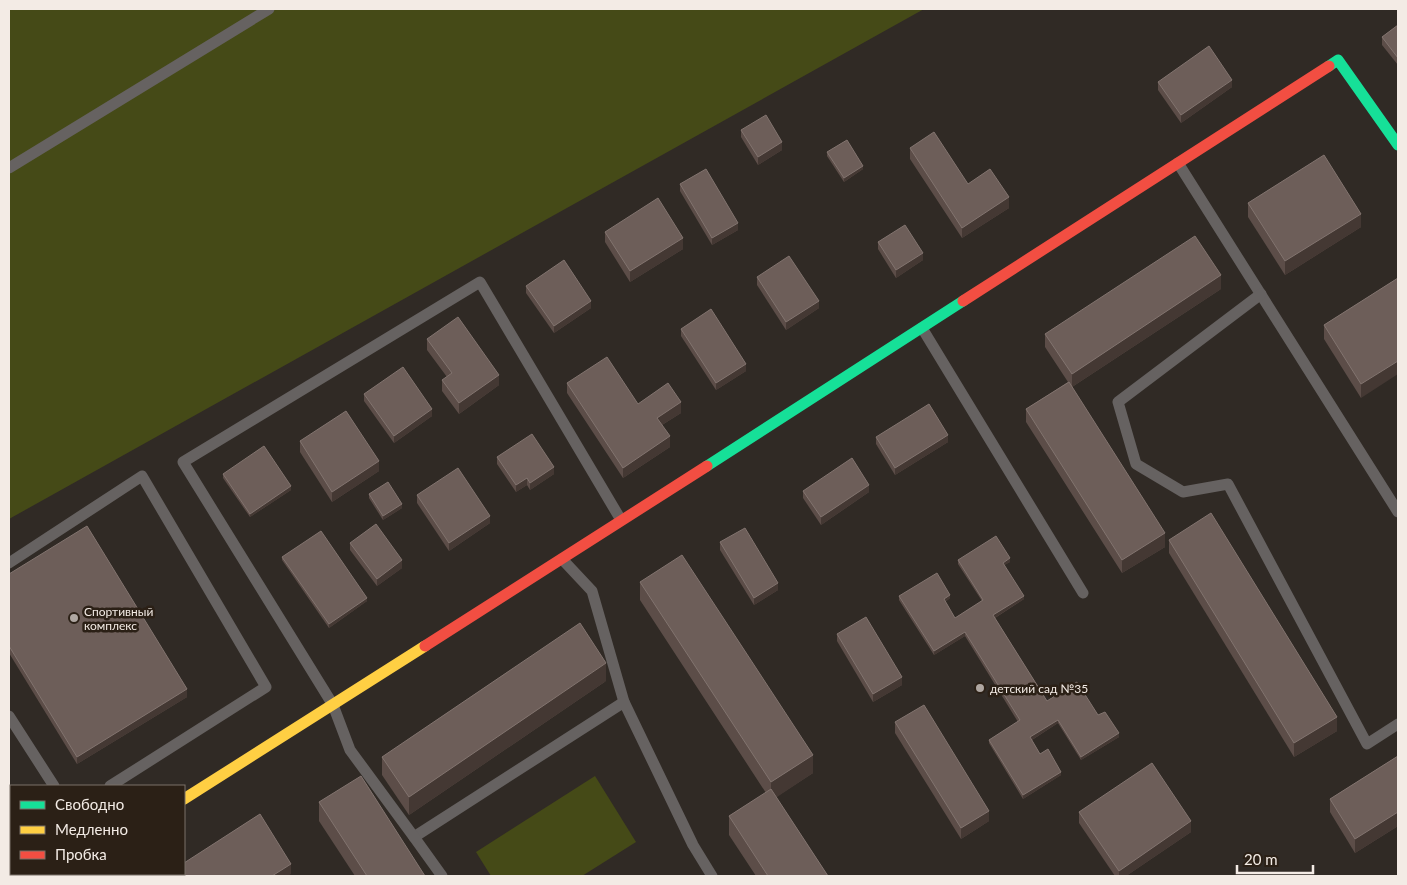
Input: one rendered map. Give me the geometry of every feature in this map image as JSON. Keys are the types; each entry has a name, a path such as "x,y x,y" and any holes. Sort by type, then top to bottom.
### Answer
{"street":[{"path":"185,798 562,559 1338,60 1398,146"}],"lane":[{"path":"9,168 269,9"},
{"path":"1178,163 1398,512"},
{"path":"442,876 350,750 333,705 183,462 480,282 621,521"},
{"path":"1261,294 1118,402 1136,464 1183,492 1228,484 1367,744 1398,724"},
{"path":"922,328 1083,592"},
{"path":"9,563 142,476 266,687 112,785"},
{"path":"562,559 592,591 624,702 692,845 712,876"},
{"path":"414,837 624,702"},
{"path":"9,716 53,785"}],"green space":[{"path":"9,9 924,9 9,519"},
{"path":"595,776 636,842 582,876 491,876 476,852"}],"building":[{"path":"1398,25 1398,58 1382,37"},
{"path":"1209,46 1232,80 1181,115 1158,82"},
{"path":"766,115 782,142 758,157 741,130"},
{"path":"934,132 968,184 990,169 1009,197 962,228 910,148"},
{"path":"847,140 863,166 844,178 827,152"},
{"path":"1324,155 1361,214 1285,261 1248,203"},
{"path":"706,169 738,223 712,238 680,184"},
{"path":"658,198 683,238 630,271 605,232"},
{"path":"905,225 923,253 896,270 878,242"},
{"path":"1195,236 1221,275 1072,374 1045,334"},
{"path":"789,256 819,301 786,322 757,277"},
{"path":"564,260 591,301 554,326 526,286"},
{"path":"1398,278 1398,361 1361,384 1324,325"},
{"path":"711,309 746,364 716,383 681,329"},
{"path":"458,317 499,375 459,403 442,380 452,373 427,339"},
{"path":"607,357 638,404 668,383 681,402 657,418 670,436 623,468 567,383"},
{"path":"403,367 432,409 394,436 364,394"},
{"path":"1069,382 1165,533 1122,560 1026,409"},
{"path":"929,404 948,435 895,468 876,437"},
{"path":"346,411 379,461 332,492 300,441"},
{"path":"532,434 554,467 530,483 527,478 516,485 497,457"},
{"path":"264,446 291,486 250,514 223,474"},
{"path":"852,458 869,485 821,517 803,491"},
{"path":"458,468 490,516 449,543 417,495"},
{"path":"388,482 402,504 383,516 369,494"},
{"path":"1211,513 1337,717 1294,743 1169,540"},
{"path":"376,524 402,560 377,579 350,543"},
{"name":"Спортивный комплекс","path":"87,526 187,689 77,757 9,646 9,574"},
{"path":"745,528 778,583 754,598 720,542"},
{"path":"321,531 367,598 329,624 282,557"},
{"path":"996,536 1010,558 1003,563 1024,596 993,615 1047,701 1077,682 1098,715 1105,712 1119,733 1081,757 1058,720 1030,737 1040,754 1048,749 1061,772 1023,795 989,740 1020,720 965,632 934,651 899,596 937,573 950,595 944,599 955,618 983,600 958,560"},
{"path":"682,555 813,755 771,782 640,582"},
{"path":"866,617 902,677 873,694 837,634"},
{"path":"580,623 606,663 409,797 382,757"},
{"path":"924,705 989,811 961,828 895,722"},
{"path":"1398,756 1398,812 1355,839 1330,799"},
{"path":"1152,763 1191,821 1119,871 1079,812"},
{"path":"361,776 425,876 367,876 319,802"},
{"path":"771,789 828,876 768,876 729,816"},
{"path":"260,814 291,864 272,876 164,876 185,875 185,862"}],"traffic: fast":[{"path":"1329,66 1338,60 1398,145"},
{"path":"707,466 963,301"}],"traffic: slow":[{"path":"185,798 425,646"}],"traffic: jam":[{"path":"963,301 1329,66"},
{"path":"425,646 707,466"}],"place":[{"name":"Спортивный комплекс","path":"74,618"},
{"name":"детский сад №35","path":"980,688"}]}
